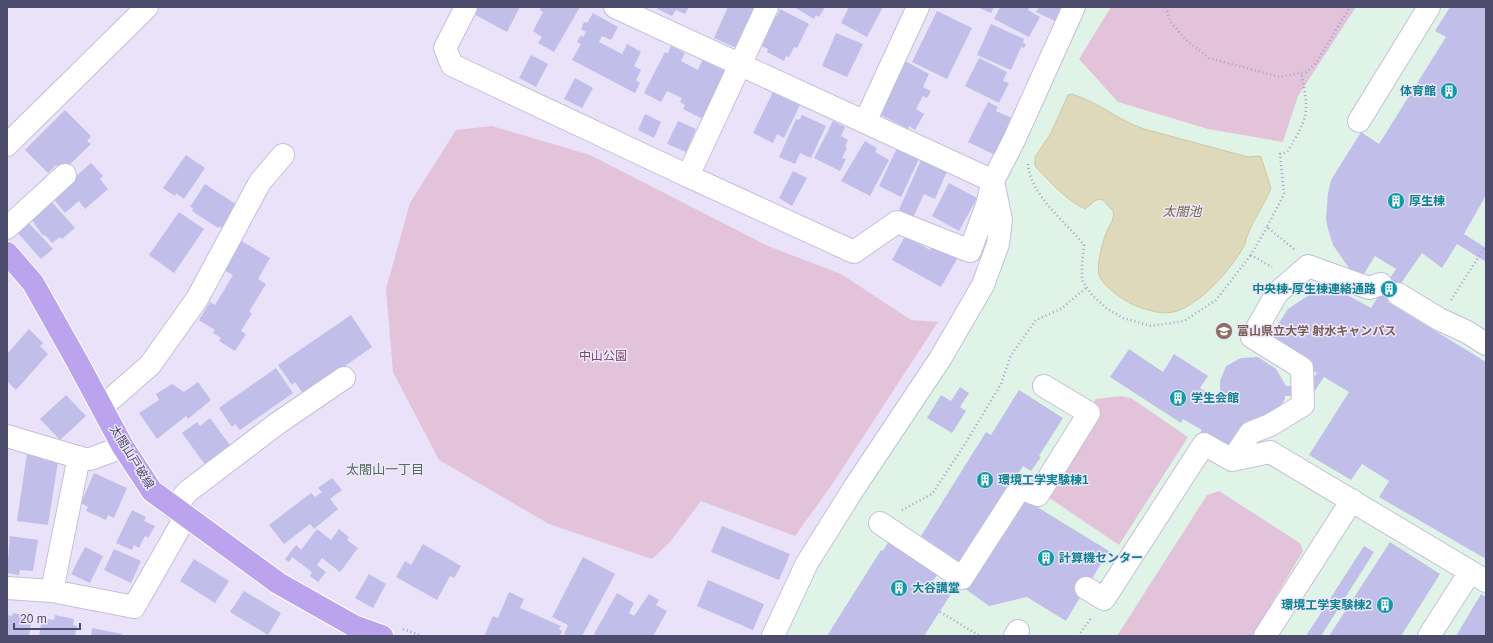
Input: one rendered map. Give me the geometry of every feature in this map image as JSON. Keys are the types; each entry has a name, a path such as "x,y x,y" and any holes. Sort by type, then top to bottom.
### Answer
{"main road":[{"name":"太閤山戸破線","path":"7,253 32,283 123,447 152,491 278,584 354,626 382,636"}],"street":[{"path":"7,145 147,7"},
{"path":"466,7 446,48 452,65 854,252 897,222 970,251 987,205 993,181 1074,7"},
{"path":"615,7 993,181"},
{"path":"688,176 767,7"},
{"path":"865,122 918,7"},
{"path":"1359,121 1429,7"},
{"path":"102,407 150,366 198,299 260,182 283,155"},
{"path":"7,228 64,175"},
{"path":"773,636 807,563 854,488 940,359 983,285 998,244 1001,220 993,181"},
{"path":"1232,460 1250,433 1270,425 1303,405 1302,368 1252,337 1277,293 1308,266 1369,288 1389,289 1439,319 1467,332 1486,344"},
{"path":"7,588 52,591 134,607 180,512 187,492 278,423 344,378"},
{"path":"880,523 962,578 1020,488 1038,495 1089,413 1044,386"},
{"path":"7,436 90,459 123,447"},
{"path":"1086,588 1104,599 1204,444 1232,460 1270,452 1478,577 1429,636"},
{"path":"52,591 79,457"},
{"path":"1265,636 1352,500"}],"path":[{"path":"1166,7 1170,21 1185,39 1209,58 1280,77 1306,72 1316,62 1350,7"},
{"path":"1030,159 1027,166 1045,202 1084,245 1082,280 1106,308 1123,318 1151,326 1184,321 1216,300 1251,255 1284,194 1280,154 1287,152 1302,127 1307,108 1301,73"},
{"path":"1267,227 1293,248 1308,266"},
{"path":"1439,319 1485,246"},
{"path":"1251,255 1274,268"},
{"path":"880,523 932,494 1002,384 1011,355 1025,333 1036,320 1061,309 1087,287"},
{"path":"940,612 980,636"}],"shaded area":[{"name":"富山県立大学 射水キャンパス","path":"1082,7 1486,7 1486,636 783,636 817,562 1004,244 1007,181"}],"green space":[{"path":"1111,7 1356,7 1298,96 1283,142 1208,129 1118,102 1079,59"},
{"name":"中山公園","path":"492,126 590,155 768,246 841,274 911,320 938,322 833,483 795,536 701,501 670,542 652,559 549,524 439,460 393,372 386,289 410,203 456,130"},
{"path":"1120,396 1131,398 1188,437 1119,545 1036,489 1096,399"},
{"path":"1219,491 1300,543 1303,551 1252,636 1117,636 1207,495"}],"water":[{"name":"太閤池","path":"1072,94 1144,129 1248,157 1261,157 1271,188 1250,228 1244,246 1215,284 1197,300 1187,306 1177,311 1167,313 1156,312 1136,306 1109,289 1099,275 1098,265 1104,240 1113,219 1113,211 1102,199 1096,200 1085,209 1078,205 1058,190 1035,166 1035,157 1051,133 1068,95"}],"building":[{"path":"475,7 520,7 507,32 472,13"},
{"path":"541,7 580,7 554,52 538,43 542,37 533,31 543,12 540,10"},
{"path":"658,7 689,7 685,14 676,10 672,16 657,9"},
{"path":"728,7 758,7 741,43 734,47 714,38"},
{"path":"794,7 825,7 819,17 816,15 814,19"},
{"path":"849,7 883,7 867,37 841,23"},
{"path":"977,7 994,7 991,13"},
{"path":"1000,7 1030,7 1028,10 1040,17 1029,37 994,19"},
{"path":"1039,7 1062,7 1055,21 1036,12"},
{"path":"1450,7 1486,7 1486,195 1464,234 1486,248 1486,262 1457,244 1442,268 1422,253 1388,302 1486,362 1486,559 1379,497 1389,481 1362,464 1351,480 1309,455 1349,392 1324,377 1312,395 1285,396 1285,399 1276,413 1229,448 1214,438 1105,609 1082,594 1066,621 1027,597 989,606 964,588 1024,499 1109,551 1090,582 1101,589 1202,430 1183,419 1181,423 1110,377 1129,349 1163,372 1174,354 1208,376 1200,388 1220,401 1220,381 1226,366 1241,358 1258,357 1276,369 1286,386 1307,385 1317,373 1308,368 1312,361 1271,335 1288,309 1312,293 1324,290 1340,291 1371,308 1396,269 1375,256 1362,277 1349,268 1333,245 1328,229 1326,219 1328,193 1331,180 1361,132 1379,144 1446,37 1435,31"},
{"path":"780,9 809,24 797,48 794,47 789,57 786,56 784,61 767,52 768,49 760,45 773,15 777,16"},
{"path":"937,11 972,28 947,79 912,62"},
{"path":"593,13 618,27 611,40 602,36 599,42 622,54 627,44 641,52 634,66 641,70 636,80 640,83 635,93 572,60 581,44 577,42 581,35 583,37 586,32 581,29 584,22 587,23"},
{"path":"991,24 1024,39 1023,43 1026,44 1024,48 1021,47 1011,70 977,55"},
{"path":"836,33 863,44 847,77 822,66"},
{"path":"671,46 685,53 681,61 698,70 703,59 727,71 703,119 683,109 685,105 680,102 682,98 667,91 661,102 644,93 665,52 668,53"},
{"path":"531,55 548,64 536,87 519,78"},
{"path":"979,58 1007,72 1003,81 1009,83 999,103 965,86"},
{"path":"905,61 929,74 923,87 931,91 927,98 923,96 916,109 924,114 915,130 909,126 908,129 881,115 884,110 880,107"},
{"path":"575,78 593,88 582,108 564,99"},
{"path":"773,92 800,105 784,138 777,134 773,143 753,133"},
{"path":"988,102 998,107 996,111 1012,118 995,155 968,142"},
{"path":"65,110 91,136 87,141 91,144 67,167 60,169 56,165 48,173 25,150"},
{"path":"645,114 661,122 654,138 638,130"},
{"path":"802,115 826,126 811,158 800,153 795,164 779,157 796,119 799,120"},
{"path":"678,121 696,129 686,152 667,144"},
{"path":"833,121 845,127 841,136 848,140 845,146 847,148 842,158 846,159 840,171 814,158"},
{"path":"865,141 877,148 875,152 889,160 870,196 841,181"},
{"path":"897,148 919,159 901,197 879,186"},
{"path":"186,155 205,168 184,199 176,193 175,196 163,188"},
{"path":"921,160 947,171 935,199 924,194 913,218 898,212"},
{"path":"91,163 103,176 100,179 108,189 85,209 79,201 65,213 52,197"},
{"path":"793,171 807,178 792,206 779,198"},
{"path":"949,183 977,198 959,231 932,216"},
{"path":"205,184 237,205 222,228 219,226 218,228 192,211 193,208 190,207"},
{"path":"50,200 75,228 62,239 60,237 52,243 45,235 43,236 30,217"},
{"path":"179,212 204,229 174,273 149,255"},
{"path":"26,220 53,249 41,259 15,230"},
{"path":"905,236 930,250 932,246 957,259 941,287 892,260"},
{"path":"240,240 270,258 258,279 266,284 249,312 252,313 241,331 246,334 235,351 219,341 221,338 213,333 215,330 199,320 210,302 215,305 233,275 222,269"},
{"path":"351,315 372,347 304,395 295,382 292,385 278,365"},
{"path":"29,329 43,343 40,346 48,354 16,390 7,381 7,354"},
{"path":"276,368 293,393 240,430 235,424 232,427 219,408"},
{"path":"198,382 211,400 188,419 186,416 157,439 139,413 159,400 156,394 172,384 184,392"},
{"path":"960,387 969,393 960,407 966,411 952,433 927,418 941,395 951,401"},
{"name":"環境工学実験棟1","path":"1019,390 1063,418 1039,456 1041,457 1031,471 1023,466 962,564 921,536 986,432 991,435"},
{"path":"66,395 86,416 60,440 40,419"},
{"path":"210,418 232,448 206,466 182,433 197,422 200,426"},
{"path":"27,453 44,456 43,460 58,462 48,525 17,521"},
{"path":"94,473 127,488 114,518 108,515 106,520 86,511 88,507 81,503"},
{"path":"332,478 342,490 330,499 338,509 314,529 310,524 284,544 269,525 311,493 315,497 322,492 318,488"},
{"path":"132,510 146,517 144,521 155,526 148,538 145,536 139,548 134,545 132,550 116,543"},
{"path":"722,526 790,554 779,580 711,552"},
{"path":"317,529 331,540 339,529 349,537 347,540 358,548 340,572 322,558 317,565 326,572 318,582 310,576 312,572 292,557 289,562 285,559 296,545 301,550"},
{"path":"10,536 38,540 33,571 20,570 19,575 7,573"},
{"name":"大谷講堂","path":"891,537 942,569 932,582 951,594 924,636 827,636 881,550 883,551"},
{"name":"環境工学実験棟2","path":"1390,542 1440,574 1401,636 1329,636"},
{"path":"423,544 461,566 454,578 450,576 437,600 396,577 405,561 411,565"},
{"path":"1364,546 1374,552 1321,636 1306,636"},
{"path":"85,547 103,556 90,583 71,574"},
{"path":"114,549 141,561 131,583 104,570"},
{"path":"583,557 615,574 582,636 568,636 564,634 568,625 552,617"},
{"path":"194,559 229,581 215,603 180,581"},
{"path":"369,574 386,584 373,608 355,598"},
{"path":"708,580 764,604 753,630 697,606"},
{"path":"244,591 281,613 268,635 230,612"},
{"path":"509,592 524,599 520,608 561,626 559,629 562,631 560,636 484,636 493,616 498,618"},
{"path":"617,593 634,603 629,613 634,616 649,594 659,600 656,605 667,611 653,636 593,636"},
{"path":"1481,594 1486,597 1486,636 1456,636"},
{"path":"13,613 24,615 23,619 32,620 29,636 7,636 7,615 12,616"},
{"path":"55,615 74,619 73,625 77,626 75,635 39,636 42,618 54,620"},
{"path":"92,628 122,634 122,636 91,636"}],"place":[{"name":"体育館","path":"1449,91"},
{"name":"厚生棟","path":"1396,201"},
{"name":"中央棟-厚生棟連絡通路","path":"1389,289"},
{"name":"富山県立大学 射水キャンパス","path":"1224,331"},
{"name":"学生会館","path":"1178,398"},
{"name":"環境工学実験棟1","path":"985,480"},
{"name":"計算機センター","path":"1046,558"},
{"name":"大谷講堂","path":"899,588"},
{"name":"環境工学実験棟2","path":"1385,605"}],"district":[{"name":"太閤山一丁目","path":"385,469"}]}
